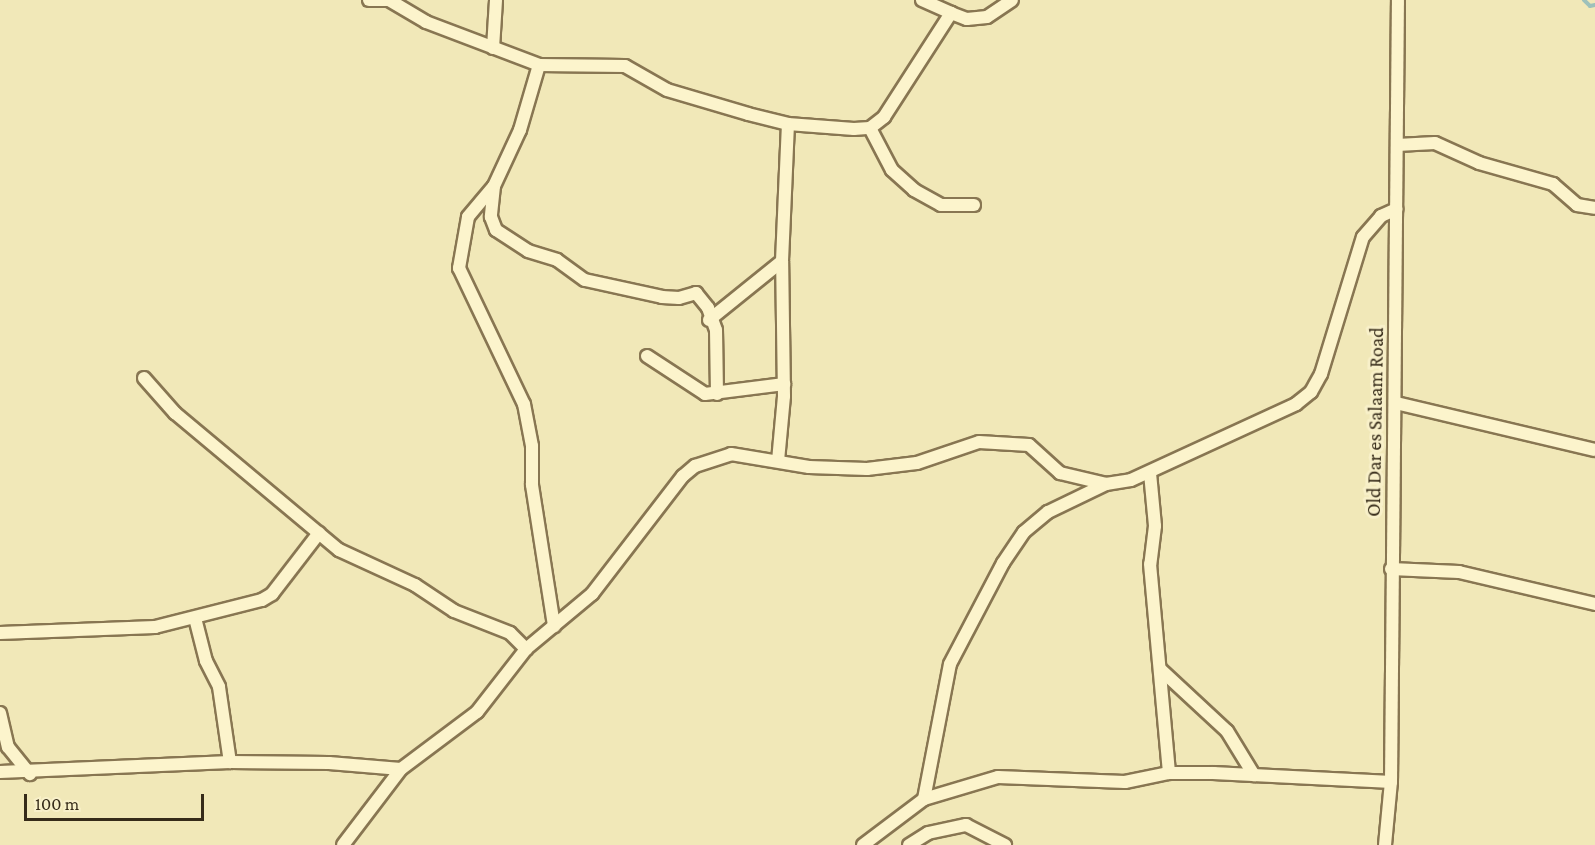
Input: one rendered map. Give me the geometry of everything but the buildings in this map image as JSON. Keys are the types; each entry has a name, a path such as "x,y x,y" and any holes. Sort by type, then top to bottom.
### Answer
{"street":[{"path":"369,0 389,0 426,22 539,65 625,66 667,90 788,124 870,128 891,107 951,13"},
{"path":"493,48 496,0"},
{"path":"922,0 967,19 987,17 1012,0"},
{"name":"Old Dar es Salaam Road","path":"1385,845 1391,782 1391,569 1396,403 1398,0"},
{"path":"539,65 520,130 494,186 468,217 459,268 524,404 532,446 532,485 554,626"},
{"path":"777,461 783,384 782,261 788,124"},
{"path":"870,128 892,170 914,190 941,205 974,206"},
{"path":"1397,145 1435,143 1479,163 1553,184 1577,205 1595,208"},
{"path":"494,186 491,217 496,230 528,251 556,260 585,280 662,297 679,298 696,293 708,308 709,320 716,330 717,394"},
{"path":"924,799 940,698 950,664 1003,563 1024,532 1048,512 1106,484 1150,472 1296,404 1311,392 1321,374 1363,237 1381,216 1397,209"},
{"path":"709,320 782,261"},
{"path":"647,356 691,387 705,394 783,384"},
{"path":"144,378 175,413 339,550 415,585 454,611 510,633 526,649"},
{"path":"1396,403 1595,450"},
{"path":"343,845 401,769 477,712 526,649 592,594 621,561 683,476 695,466 730,454 777,461 867,469 917,463 979,442 1029,445 1060,473 1106,484"},
{"path":"1150,472 1155,526 1149,564 1161,669 1169,773"},
{"path":"0,633 135,629 195,618 267,598 319,533"},
{"path":"1391,569 1459,572 1595,604"},
{"path":"195,618 206,661 219,687 230,762"},
{"path":"1161,669 1222,724 1254,775"},
{"path":"0,713 8,747 30,774"},
{"path":"0,772 30,774 230,762 329,763 401,769"},
{"path":"863,845 924,799 998,777 1125,782 1169,773 1391,782"},
{"path":"909,845 928,833 966,825 1005,845"}],"waterway":[{"path":"1584,0 1590,6 1595,5"}]}
